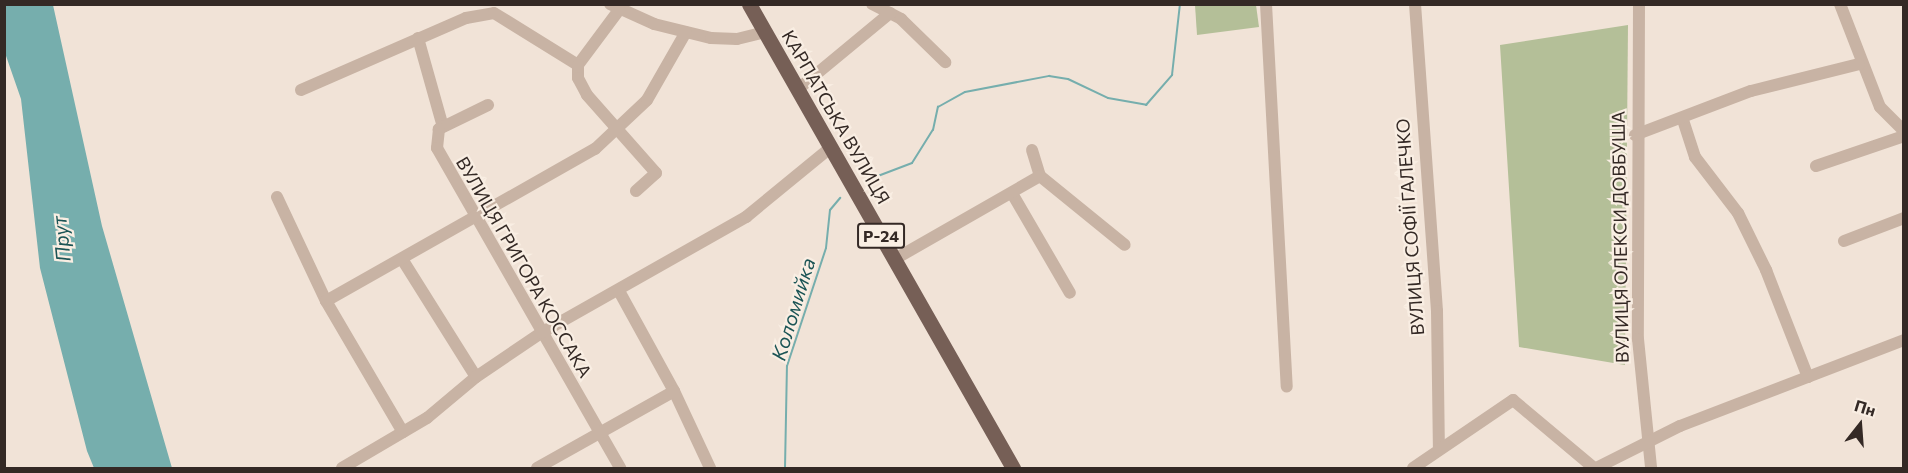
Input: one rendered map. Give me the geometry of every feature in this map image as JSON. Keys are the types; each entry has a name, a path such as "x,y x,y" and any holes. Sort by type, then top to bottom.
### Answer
{"main road":[{"name":"КАРПАТСЬКА ВУЛИЦЯ","path":"749,4 1013,468"}],"street":[{"path":"872,4 891,13 945,62"},
{"path":"1266,4 1287,386"},
{"name":"ВУЛИЦЯ СОФІЇ ГАЛЕЧКО","path":"1415,4 1437,311 1438,447"},
{"name":"ВУЛИЦЯ ОЛЕКСИ ДОВБУША","path":"1639,4 1635,135 1638,339 1646,441 1651,468"},
{"path":"1840,4 1859,64 1882,112 1904,131"},
{"path":"636,191 656,173 615,132 587,95 578,78 578,65 615,7 686,33 728,40 765,32"},
{"path":"301,90 418,38 489,12 578,65"},
{"path":"797,90 891,13"},
{"path":"326,301 582,158 615,132 646,100 686,33"},
{"path":"418,38 443,127 488,105"},
{"path":"1635,135 1683,120 1751,91 1859,64"},
{"path":"1683,120 1695,157 1738,213 1761,260 1808,377"},
{"name":"ВУЛИЦЯ ГРИГОРА КОССАКА","path":"443,127 436,135 437,148 620,468"},
{"path":"1816,166 1904,136"},
{"path":"342,468 404,432 476,377 541,333 619,291 746,217 830,148"},
{"path":"1032,150 1040,176 1125,245"},
{"path":"895,260 1013,195 1040,176"},
{"path":"1013,195 1070,293"},
{"path":"277,197 326,301 404,432"},
{"path":"1844,241 1904,218"},
{"path":"402,259 476,377"},
{"path":"619,291 675,391 710,468"},
{"path":"1413,468 1438,447 1513,400 1595,468 1646,441 1904,340"},
{"path":"537,468 675,391"}],"green space":[{"path":"1195,5 1256,5 1259,27 1197,35"},
{"path":"1628,25 1625,365 1519,347 1500,45"}],"water":[{"name":"Прут","path":"4,5 53,5 102,226 172,468 94,468 87,451 40,268 21,99 5,53"}],"waterway":[{"name":"Коломийка","path":"870,179 912,163 933,130 938,107 965,92 1049,76 1068,79 1108,98 1146,105 1172,75 1180,4"},
{"name":"Коломийка","path":"785,468 787,366 826,248 830,210 840,198"}]}
